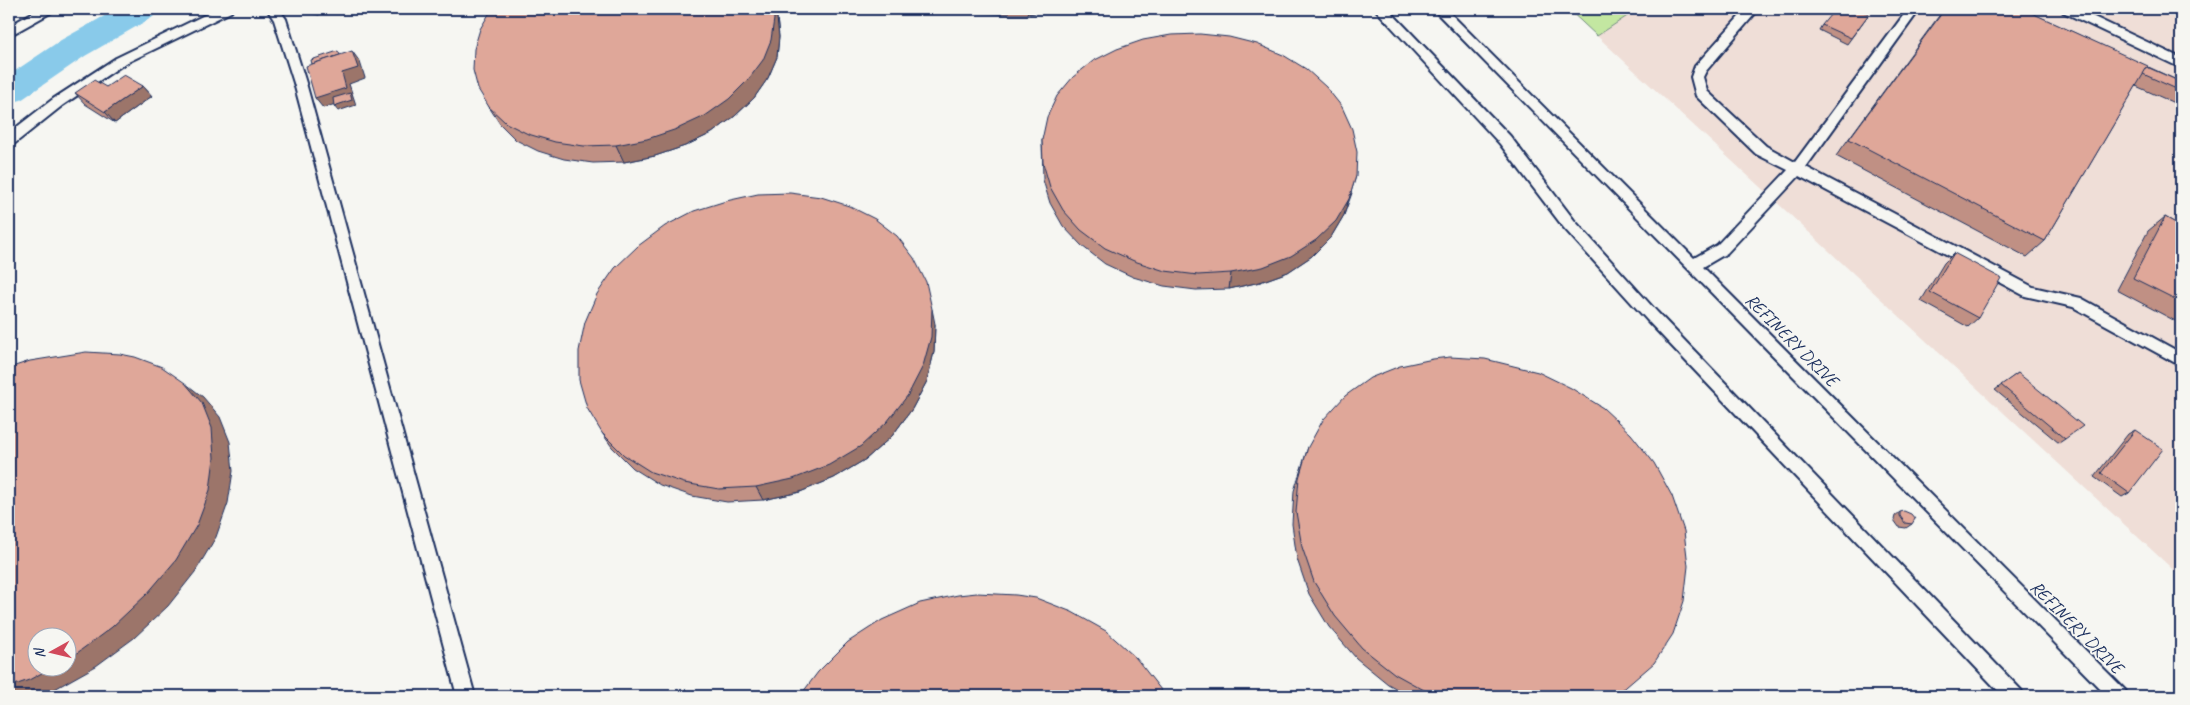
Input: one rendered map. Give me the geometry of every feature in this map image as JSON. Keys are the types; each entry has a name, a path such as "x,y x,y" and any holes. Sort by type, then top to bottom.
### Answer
{"lane":[{"path":"9,32 48,9"},
{"path":"9,140 75,91 120,61 227,9"},
{"path":"273,9 280,18 300,83 466,696"},
{"path":"1381,9 1505,140 1569,224 1652,316 2015,696"},
{"name":"REFINERY DRIVE","path":"1439,9 2119,696"},
{"path":"1753,9 1700,69 1697,85 1706,100 1761,150 2030,292 2076,302 2181,360"},
{"path":"1692,266 1722,249 1797,169 1914,9"},
{"path":"2067,9 2181,63"}],"shaded area":[{"path":"1638,9 2181,9 2181,577 1597,36"}],"green space":[{"path":"1568,9 1638,9 1597,36"}],"building":[{"path":"492,9 773,9 774,19 771,40 763,60 748,80 729,99 705,116 677,129 647,139 616,145 584,146 555,142 528,134 506,123 489,107 478,89 473,70 474,49 480,29"},
{"path":"1835,9 1858,9 1869,14 1851,38 1822,25"},
{"path":"1945,9 2023,9 2148,66 2045,241 1849,139"},
{"path":"1200,34 1229,37 1257,44 1283,55 1306,69 1326,87 1342,107 1352,129 1357,152 1356,176 1349,199 1336,221 1316,240 1291,256 1263,267 1231,273 1198,275 1165,271 1134,261 1105,248 1081,230 1063,210 1050,187 1043,163 1042,140 1047,117 1057,96 1073,77 1093,61 1117,49 1143,40 1171,35"},
{"path":"338,51 340,55 312,64 311,60"},
{"path":"352,51 358,68 342,73 346,88 315,98 306,66"},
{"path":"2147,67 2181,82 2181,91 2143,74"},
{"path":"124,75 143,86 105,112 75,93 94,80 106,87"},
{"path":"350,93 352,100 334,106 333,98"},
{"path":"790,193 821,197 849,206 875,219 897,236 914,258 926,282 932,309 931,337 923,366 908,395 887,422 861,446 829,465 793,479 756,487 719,489 684,483 651,472 624,455 602,433 587,408 579,380 579,351 585,322 597,294 615,268 638,246 665,226 694,211 726,201 758,194"},
{"path":"2165,217 2181,226 2181,302 2133,278"},
{"path":"1954,253 2001,278 1978,318 1930,292"},
{"path":"86,352 120,354 135,357 162,367 185,383 202,403 212,428 214,458 210,490 197,525 176,560 147,594 112,627 78,652 78,628 28,628 28,678 33,678 9,687 9,368 30,361"},
{"path":"1450,357 1485,359 1538,372 1571,388 1603,408 1631,434 1654,463 1672,496 1684,531 1688,566 1684,601 1673,634 1654,663 1626,687 1609,696 1435,696 1395,674 1362,648 1335,616 1314,582 1302,547 1296,512 1299,478 1308,447 1323,420 1345,396 1370,378 1400,366"},
{"path":"2018,373 2083,426 2065,439 2001,385"},
{"path":"2135,430 2163,449 2129,493 2101,473"},
{"path":"1904,511 1911,514 1915,519 1912,524 1905,523 1900,516 1900,512"},
{"path":"977,593 1036,598 1072,612 1106,631 1136,658 1164,696 800,696 818,672 848,642 882,620 920,603"}],"waterway":[{"path":"9,91 73,48 142,9"}]}
